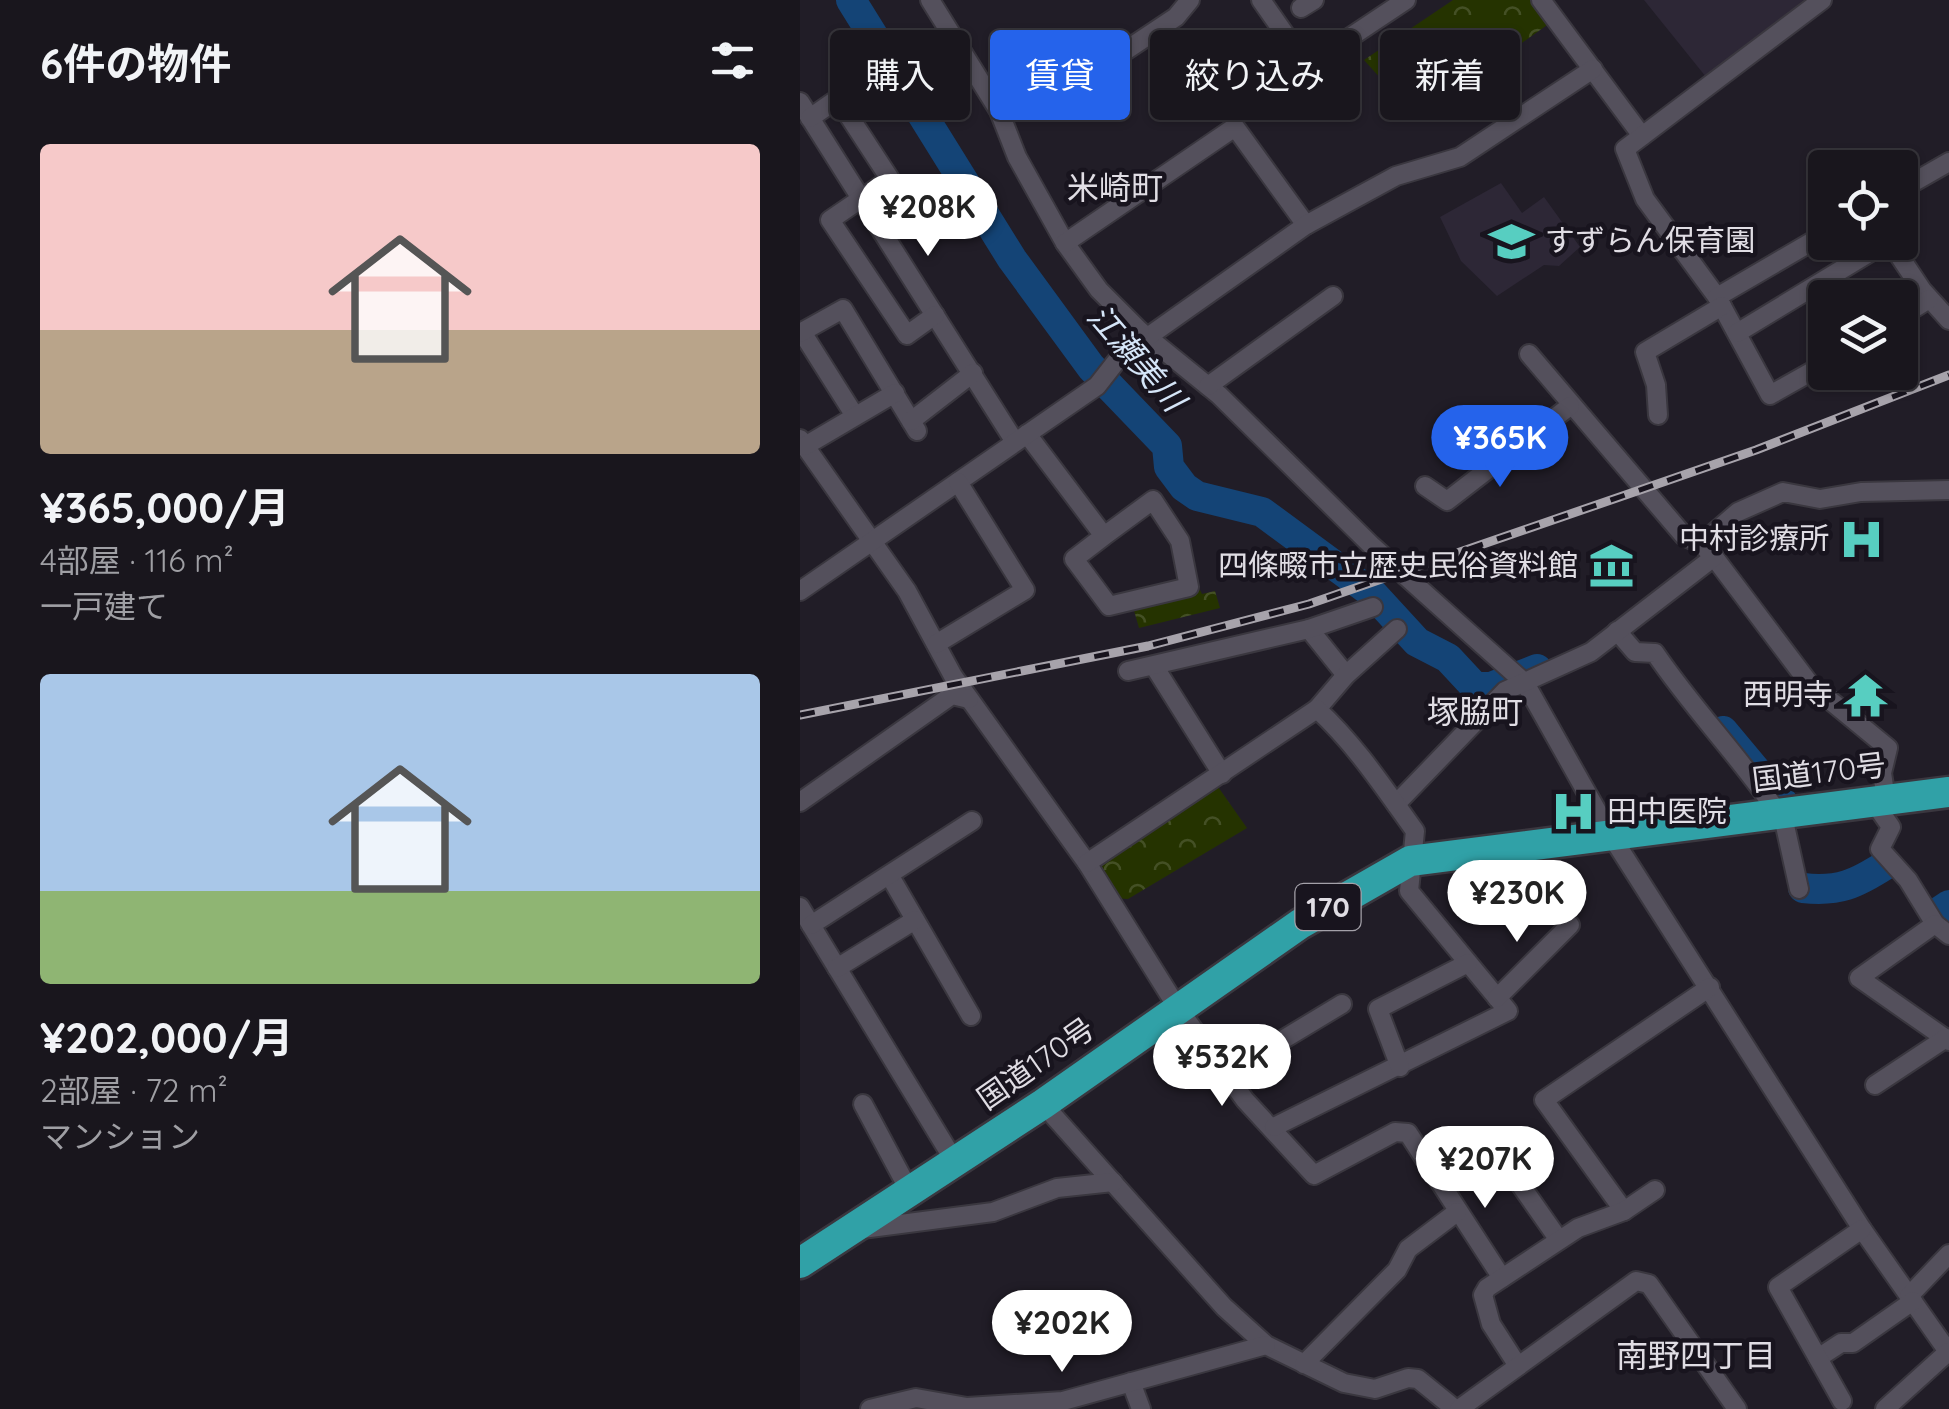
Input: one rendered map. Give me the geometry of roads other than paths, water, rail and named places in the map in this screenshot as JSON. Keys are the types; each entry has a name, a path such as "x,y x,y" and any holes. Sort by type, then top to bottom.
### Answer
{"highway":[{"name":"国道170号","path":"800,1263 1043,1104 1177,1006 1300,924 1410,862 1949,792"}],"street":[{"path":"930,0 999,111 1018,156 1065,243 1099,290 1144,334 1208,386 1371,545 1525,683 1610,834 1862,1229 1949,1352 1885,1409"},
{"path":"1130,48 1176,17 1190,0"},
{"path":"1262,0 1283,30"},
{"path":"1360,31 1406,0"},
{"path":"1541,0 1642,136"},
{"path":"1808,374 1770,395 1719,302 1645,200 1626,150 1822,0"},
{"path":"800,591 1102,380 1144,334 1306,225 1396,176 1460,156 1593,69"},
{"path":"935,314 907,335 830,220 862,199 890,179 841,104 833,102 805,110 862,199 935,314 973,373 1021,438 1104,536"},
{"path":"1065,243 1235,127 1306,225"},
{"path":"1918,180 1949,162"},
{"path":"1658,415 1656,384 1645,352 1808,245"},
{"path":"1737,333 1858,260"},
{"path":"1901,260 1949,320"},
{"path":"1208,386 1333,296"},
{"path":"1918,306 1929,299"},
{"path":"855,416 801,333 843,308 914,426 973,373"},
{"path":"1529,354 1684,536 1707,550 1809,683 1888,748 1880,800 1891,826 1880,849 1908,880 1942,929 1859,978 1948,1040 1875,1084"},
{"path":"894,393 802,443 872,538 969,699 1087,863 1177,1006 1245,1100 1314,1174 1394,1132 1408,1133 1502,1278"},
{"path":"1425,486 1447,501 1570,406"},
{"path":"936,644 1025,590 958,482"},
{"path":"1396,804 1505,691 1591,652 1707,550 1738,512 1783,492 1820,499 1862,492 1949,490"},
{"path":"1153,500 1180,541 1189,588 1109,606 1074,559 1104,536 1153,500"},
{"path":"1128,671 1309,629 1373,606"},
{"path":"1309,629 1346,675"},
{"path":"1087,863 1317,709 1346,675 1397,629"},
{"path":"1617,632 1635,652 1655,653 1690,706 1780,812 1798,888"},
{"path":"1154,666 1222,774"},
{"path":"800,802 952,696 969,699"},
{"path":"1274,1127 1508,1011 1409,891 1414,832 1350,740 1317,709"},
{"path":"811,925 890,878 972,821"},
{"path":"890,878 971,1016"},
{"path":"800,908 954,1162"},
{"path":"837,968 916,920"},
{"path":"1498,998 1570,925"},
{"path":"1400,1067 1378,1008 1468,963"},
{"path":"1624,1211 1544,1100 1710,987"},
{"path":"1226,1074 1342,1004"},
{"path":"863,1104 910,1192"},
{"path":"1043,1104 1224,1307 1266,1346 1344,1382 1375,1389 1408,1378 1418,1379 1457,1409 1636,1281 1649,1284 1737,1409"},
{"path":"1489,1140 1560,1240"},
{"path":"851,1230 994,1212 1058,1188 1113,1182"},
{"path":"1518,1366 1491,1324 1483,1295 1560,1240 1624,1211 1655,1190"},
{"path":"1304,1364 1397,1270 1408,1249 1457,1212"},
{"path":"1842,1401 1778,1287 1862,1229"},
{"path":"1818,1358 1841,1343 1853,1343 1911,1299 1949,1254"},
{"path":"870,1409 916,1398 967,1407 1063,1401 1266,1346"},
{"path":"1131,1382 1141,1409"}],"waterway":[{"name":"江瀬美川","path":"851,0 1012,259 1091,367 1167,446 1169,467 1184,487 1197,496 1262,512 1372,593 1417,642 1448,658 1475,687 1491,687 1537,669"},
{"name":"江瀬美川","path":"1723,731 1785,805"},
{"name":"江瀬美川","path":"1803,888 1847,885 1887,864"},
{"name":"江瀬美川","path":"1934,915 1949,905"}],"railway":[{"path":"800,715 1148,646 1309,604 1756,450 1949,375"}],"place":[{"name":"すずらん保育園","path":"1512,241"},
{"name":"中村診療所","path":"1862,539"},
{"name":"四條畷市立歴史民俗資料館","path":"1611,566"},
{"name":"西明寺","path":"1866,695"},
{"name":"田中医院","path":"1574,812"}],"district":[{"name":"米崎町","path":"1115,188"},
{"name":"塚脇町","path":"1475,712"},
{"name":"南野四丁目","path":"1696,1356"}]}
